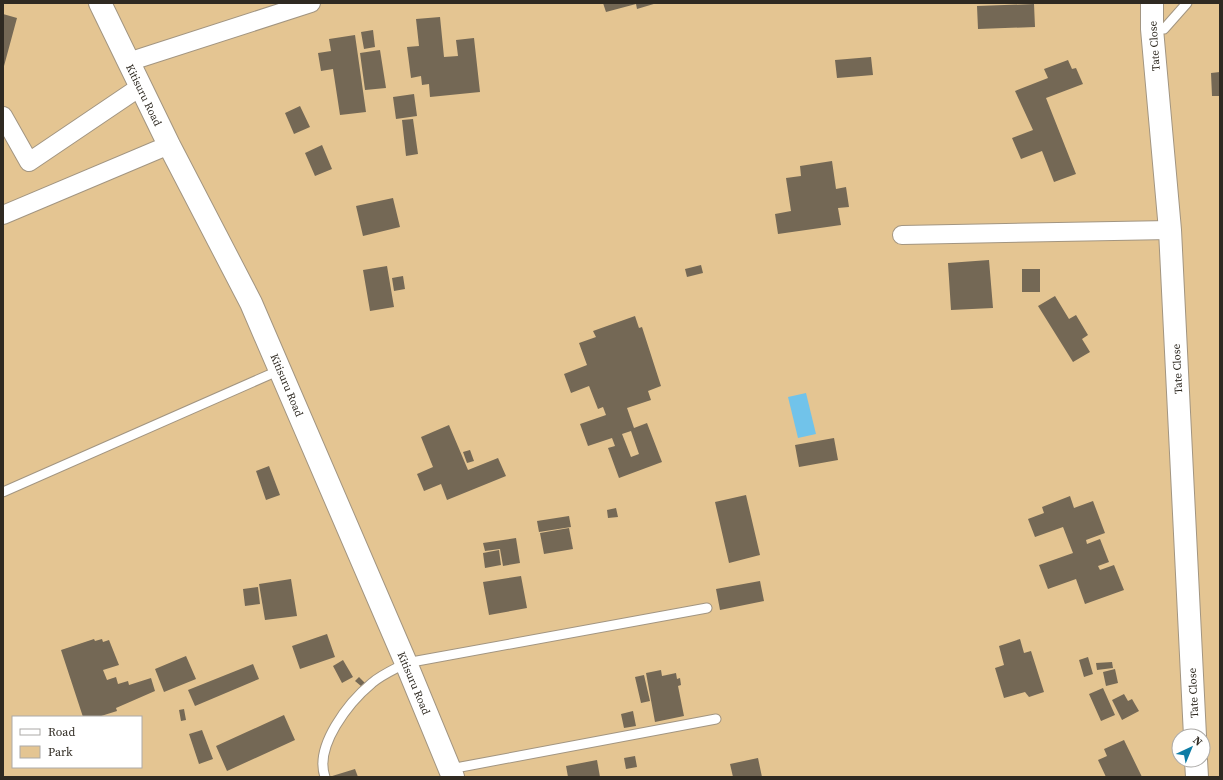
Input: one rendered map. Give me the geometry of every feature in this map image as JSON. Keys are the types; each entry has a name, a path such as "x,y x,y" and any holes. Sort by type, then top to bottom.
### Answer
{"street":[{"name":"Kitisuru Road","path":"100,3 169,145 251,303 452,773"},
{"path":"128,62 311,3"},
{"name":"Tate Close","path":"1152,3 1152,29 1170,230 1195,728"},
{"path":"3,116 29,162 140,86"},
{"path":"3,215 169,145"},
{"path":"902,234 1170,230"}],"lane":[{"path":"1152,29 1164,29 1187,3"},
{"path":"3,492 280,370"},
{"path":"325,777 322,770 326,744 340,720 372,682 406,663 707,608"},
{"path":"452,773 716,719"}],"green space":[{"path":"3,3 1220,3 1220,777 3,777"}],"water":[{"path":"806,393 816,434 798,438 788,397"}],"building":[{"path":"603,3 657,3 637,9 636,4 606,12"},
{"path":"1034,4 1035,27 978,29 977,6"},
{"path":"3,14 17,18 4,66 3,65"},
{"path":"440,17 444,57 458,56 456,40 474,38 480,92 430,97 429,84 422,85 421,76 411,78 407,47 419,46 416,19"},
{"path":"373,30 375,47 364,49 361,32"},
{"path":"355,35 366,112 340,115 333,69 321,71 318,53 331,51 329,39"},
{"path":"380,50 386,88 365,90 360,53"},
{"path":"871,57 873,75 837,78 835,60"},
{"path":"1068,60 1072,69 1076,68 1083,84 1046,98 1076,174 1054,182 1042,151 1021,159 1012,138 1033,130 1015,91 1048,78 1044,69"},
{"path":"1220,72 1220,96 1212,96 1211,73"},
{"path":"414,94 417,116 396,119 393,97"},
{"path":"300,106 310,127 294,134 285,113"},
{"path":"413,119 418,154 406,156 402,120"},
{"path":"322,145 332,169 315,176 305,153"},
{"path":"832,161 836,189 846,187 849,207 838,208 841,225 778,234 775,214 791,211 786,178 801,176 800,166"},
{"path":"393,198 400,227 363,236 356,206"},
{"path":"989,260 993,308 951,310 948,263"},
{"path":"701,265 703,273 687,277 685,269"},
{"path":"387,266 394,307 370,311 363,270"},
{"path":"1022,269 1040,269 1040,292 1022,292"},
{"path":"403,276 405,289 394,291 392,278"},
{"path":"1055,296 1069,319 1076,315 1088,335 1082,339 1090,352 1073,362 1038,306"},
{"path":"635,316 639,328 642,327 661,386 648,391 651,400 627,408 634,428 647,423 662,462 619,478 608,448 615,446 612,438 588,446 580,424 606,415 603,407 598,409 589,386 571,393 564,374 587,365 579,343 596,337 593,331","holes":["631,431 639,454 631,457 622,434"]},
{"path":"449,425 468,470 498,458 506,476 447,500 441,484 424,491 417,474 433,467 421,437"},
{"path":"834,438 838,460 799,467 795,445"},
{"path":"470,450 474,461 467,463 463,452"},
{"path":"269,466 280,495 266,500 256,471"},
{"path":"746,495 760,555 729,563 715,502"},
{"path":"1070,496 1074,508 1093,501 1105,533 1086,540 1087,544 1100,539 1109,562 1098,566 1100,570 1114,565 1124,590 1085,604 1076,579 1048,589 1039,565 1073,553 1063,527 1035,537 1028,519 1044,513 1042,507"},
{"path":"616,508 618,517 608,518 607,510"},
{"path":"569,516 571,527 539,532 537,521"},
{"path":"569,528 573,549 544,554 540,533"},
{"path":"516,538 520,563 503,566 500,549 485,551 483,543"},
{"path":"499,550 501,565 485,568 483,553"},
{"path":"521,576 527,608 489,615 483,582"},
{"path":"291,579 297,616 265,620 259,584"},
{"path":"760,581 764,601 720,610 716,589"},
{"path":"258,587 260,604 245,606 243,589"},
{"path":"327,634 335,657 300,669 292,646"},
{"path":"94,639 95,641 102,639 103,642 109,640 119,665 103,670 107,680 116,677 118,684 128,681 129,685 151,678 155,691 116,708 117,711 101,716 83,716 61,650"},
{"path":"1020,639 1024,653 1031,651 1044,692 1029,697 1025,692 1004,698 995,668 1004,665 999,646"},
{"path":"186,656 196,679 164,692 155,669"},
{"path":"1088,657 1093,674 1084,677 1079,660"},
{"path":"343,660 353,677 342,683 333,666"},
{"path":"1112,662 1113,668 1097,670 1096,663"},
{"path":"253,664 259,679 195,706 188,690"},
{"path":"1115,669 1118,683 1106,686 1103,672"},
{"path":"661,670 662,676 676,673 677,679 680,678 681,685 678,686 684,716 655,722 646,673"},
{"path":"644,675 650,701 641,703 635,677"},
{"path":"359,677 365,683 361,686 355,681"},
{"path":"1103,688 1115,715 1101,721 1089,694"},
{"path":"1124,694 1128,701 1132,699 1139,711 1122,720 1112,700"},
{"path":"184,709 186,720 181,721 179,710"},
{"path":"633,711 636,726 624,728 621,714"},
{"path":"284,715 295,740 227,771 216,746"},
{"path":"202,730 213,759 199,764 189,734"},
{"path":"1124,740 1142,777 1106,777 1098,760 1107,756 1104,749"},
{"path":"635,756 637,767 626,769 624,758"},
{"path":"758,758 762,777 733,777 730,764"},
{"path":"597,760 600,777 568,777 566,766"},
{"path":"355,769 358,777 329,777"}]}
